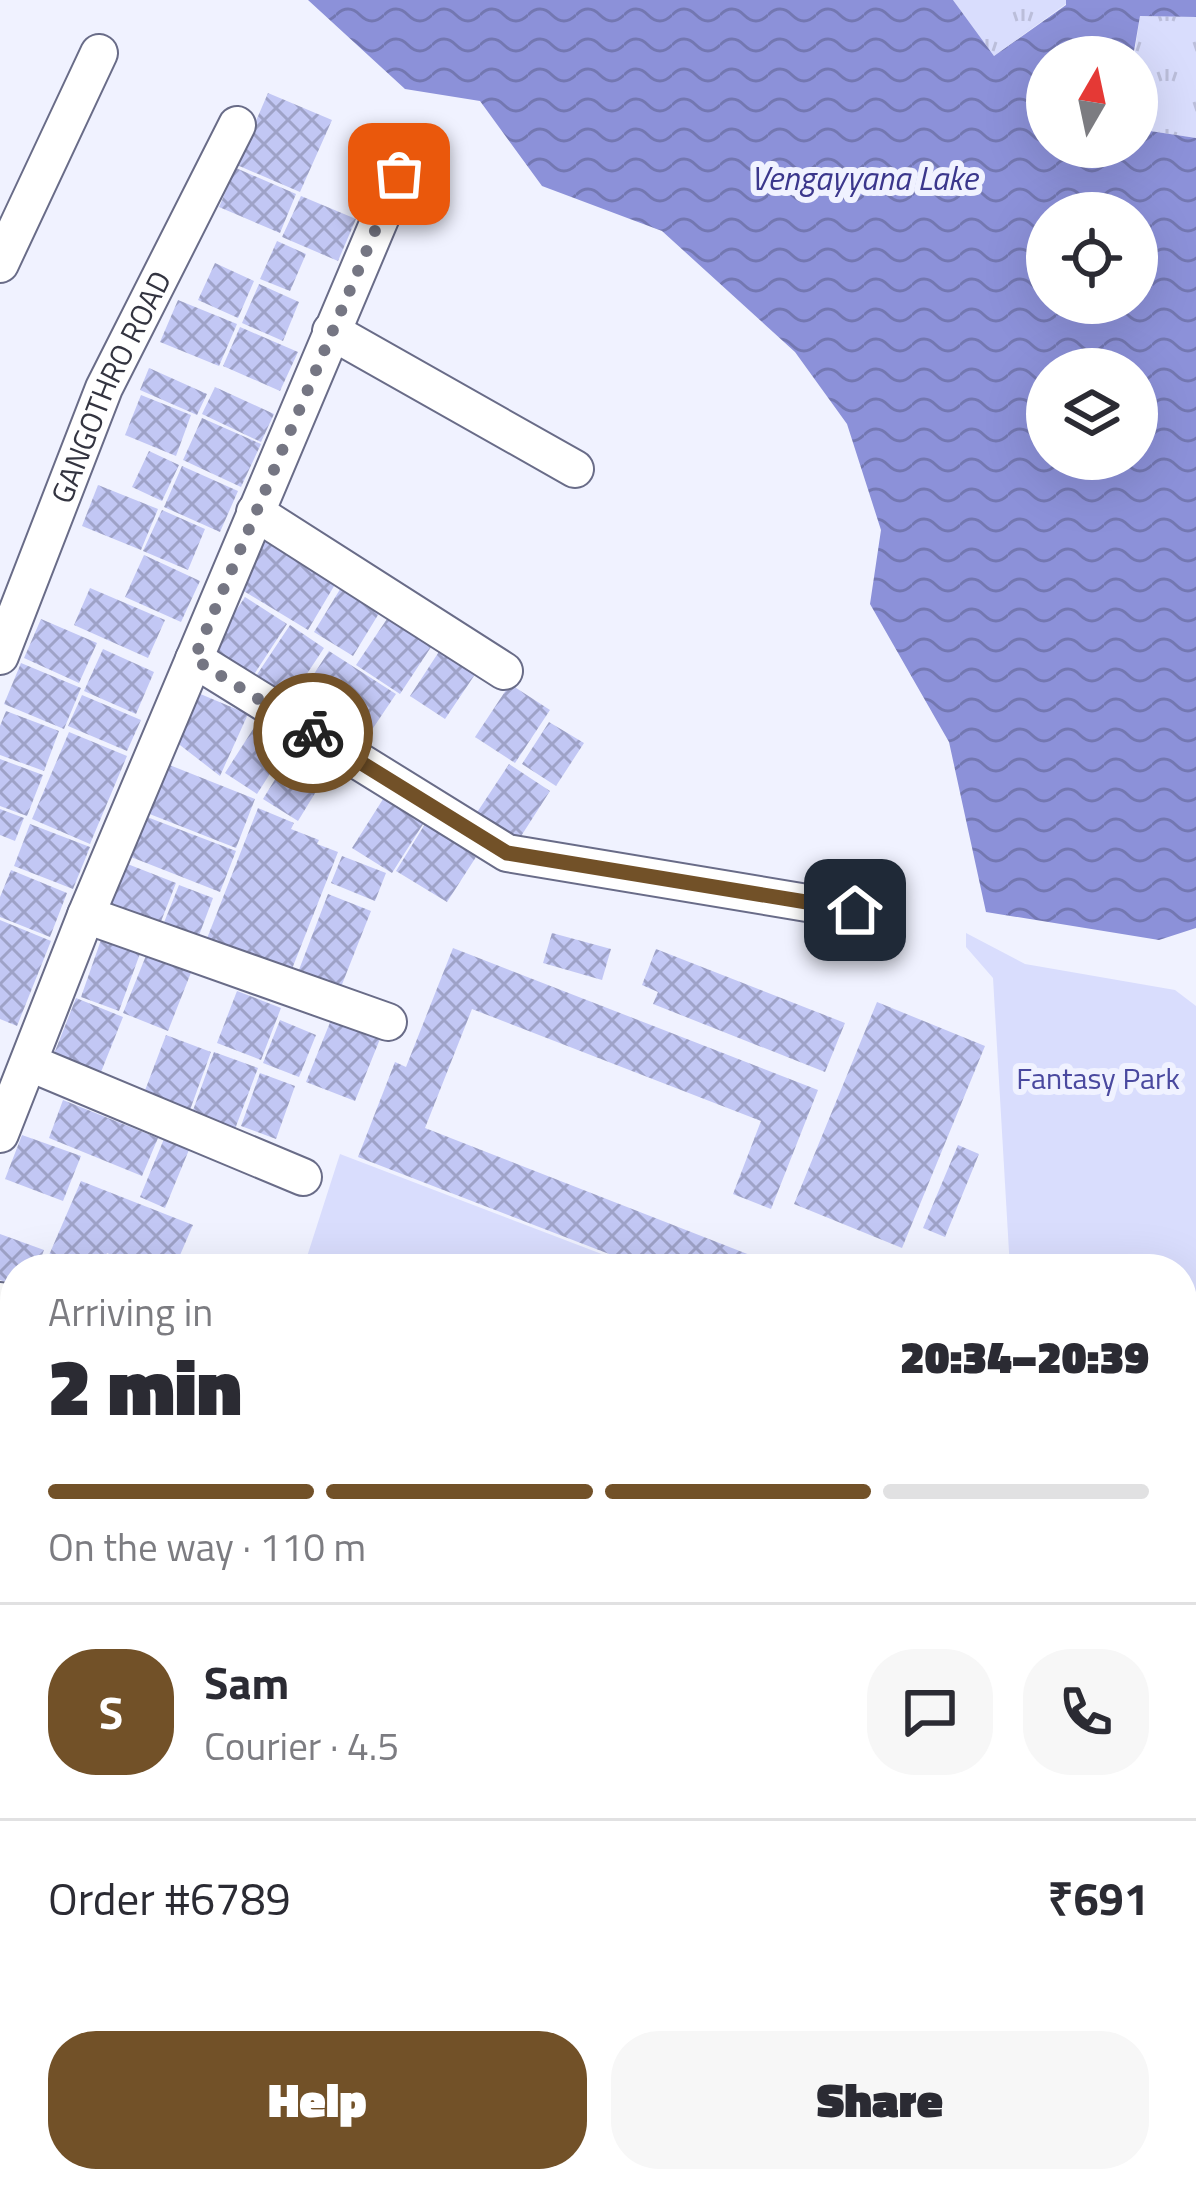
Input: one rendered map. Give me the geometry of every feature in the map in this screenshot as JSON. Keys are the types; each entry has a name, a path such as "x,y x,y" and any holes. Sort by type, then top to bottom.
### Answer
{"street":[{"path":"0,264 99,53"},
{"name":"GANGOTHRO ROAD","path":"0,656 104,388 237,125"},
{"path":"0,1134 86,915 399,174"},
{"path":"332,331 575,469"},
{"path":"255,512 504,670"},
{"path":"194,659 507,853 855,910"},
{"path":"86,915 388,1022"},
{"path":"30,1064 303,1177"}],"green space":[{"path":"953,0 1066,0 1066,4 994,56"},
{"path":"1140,16 1196,17 1196,138 1158,132 1158,36 1137,36"},
{"name":"Fantasy Park","path":"966,933 1025,964 1175,990 1196,1006 1196,1254 1009,1254 993,978 966,947"},
{"path":"340,1154 602,1254 308,1254"}],"water":[{"name":"Vengayyana Lake","path":"308,0 953,0 994,56 1066,5 1066,0 1196,0 1196,17 1140,16 1137,36 1026,36 1026,168 1158,168 1158,132 1196,138 1196,928 1159,940 986,912 949,742 870,604 881,530 847,424 795,352 662,231 542,186 480,101 405,89"}],"building":[{"path":"268,93 332,120 300,192 237,165"},
{"path":"236,168 296,194 280,233 219,207"},
{"path":"301,196 356,219 338,261 282,237"},
{"path":"277,241 306,254 290,291 260,279"},
{"path":"215,263 254,281 238,318 198,300"},
{"path":"259,284 299,302 283,341 242,323"},
{"path":"178,300 237,324 219,366 160,342"},
{"path":"240,327 298,352 280,391 223,366"},
{"path":"149,368 207,394 197,415 140,390"},
{"path":"215,387 274,414 261,442 202,414"},
{"path":"141,395 191,415 176,456 125,435"},
{"path":"202,418 261,444 241,487 183,460"},
{"path":"149,451 179,465 162,501 132,487"},
{"path":"182,466 238,491 220,532 164,507"},
{"path":"98,485 158,509 141,550 82,526"},
{"path":"162,510 205,529 188,570 143,551"},
{"path":"270,533 340,576 308,630 237,587"},
{"path":"144,555 200,581 181,622 125,597"},
{"path":"342,586 381,610 353,656 314,632"},
{"path":"90,588 165,620 148,658 74,625"},
{"path":"245,597 287,624 251,679 209,652"},
{"path":"391,613 435,641 400,694 356,665"},
{"path":"41,619 97,643 79,683 24,658"},
{"path":"290,625 324,648 289,701 254,679"},
{"path":"442,647 478,670 445,719 410,696"},
{"path":"103,649 154,672 136,714 84,691"},
{"path":"329,651 396,694 361,746 295,703"},
{"path":"21,663 81,688 64,729 4,704"},
{"path":"510,684 550,710 515,763 475,737"},
{"path":"198,693 248,714 220,776 176,742"},
{"path":"82,695 141,720 127,751 68,726"},
{"path":"6,711 59,731 44,771 0,755 0,726"},
{"path":"549,722 584,743 556,786 522,764"},
{"path":"257,723 289,744 257,794 225,773"},
{"path":"69,732 127,756 90,844 32,819"},
{"path":"0,759 43,775 27,816 0,806"},
{"path":"285,763 320,785 298,821 263,799"},
{"path":"167,764 255,799 236,848 147,813"},
{"path":"509,764 550,791 516,844 474,817"},
{"path":"385,796 425,821 392,873 352,848"},
{"path":"258,808 294,823 291,829 338,852 290,974 206,941"},
{"path":"0,809 24,818 15,841 0,835"},
{"path":"147,817 236,851 220,892 131,857"},
{"path":"30,824 90,847 73,889 14,866"},
{"path":"425,824 476,857 447,902 396,871"},
{"path":"342,856 386,873 375,901 331,883"},
{"path":"125,863 176,883 160,924 109,904"},
{"path":"11,870 67,893 50,937 0,917 0,897"},
{"path":"179,885 213,898 198,938 163,925"},
{"path":"328,894 371,911 339,992 297,975"},
{"path":"0,920 51,941 17,1026 0,1019"},
{"path":"552,933 611,949 602,980 543,963"},
{"path":"102,937 141,951 119,1011 81,997"},
{"path":"453,948 818,1090 771,1209 733,1194 761,1121 472,1009 425,1128 748,1254 609,1254 358,1157 395,1062 406,1067"},
{"path":"656,949 845,1023 825,1072 653,1004 658,992 642,985"},
{"path":"147,953 192,970 168,1031 123,1013"},
{"path":"237,991 281,1008 261,1060 217,1043"},
{"path":"76,998 123,1017 99,1077 52,1059"},
{"path":"877,1002 985,1046 902,1248 794,1204"},
{"path":"280,1020 316,1035 299,1077 263,1063"},
{"path":"331,1020 380,1039 355,1101 306,1082"},
{"path":"166,1035 211,1052 190,1110 144,1093"},
{"path":"214,1052 258,1068 235,1129 192,1113"},
{"path":"260,1073 295,1086 276,1139 241,1126"},
{"path":"63,1100 158,1138 142,1176 49,1138"},
{"path":"166,1134 191,1145 165,1208 140,1197"},
{"path":"22,1135 81,1156 63,1201 5,1179"},
{"path":"958,1145 979,1154 945,1237 923,1228"},
{"path":"81,1181 193,1225 180,1254 49,1254"},
{"path":"0,1234 44,1250 43,1254 0,1254"}],"way so far":[{"path":"313,733 194,659 399,174"}],"route":[{"path":"313,733 507,853 855,910"}]}
